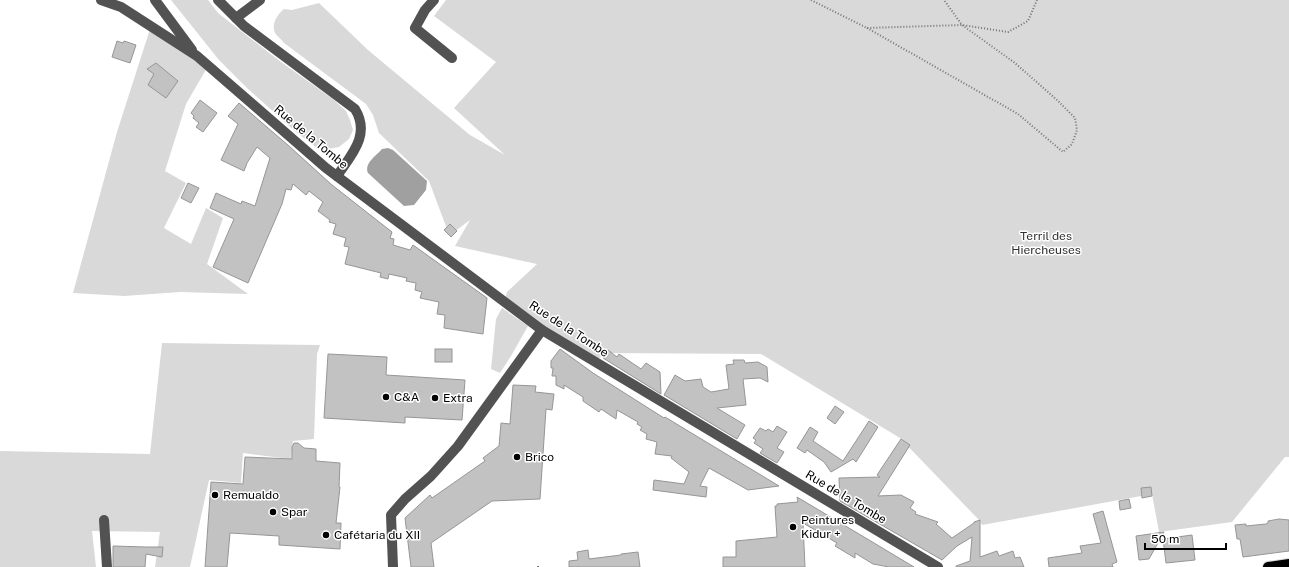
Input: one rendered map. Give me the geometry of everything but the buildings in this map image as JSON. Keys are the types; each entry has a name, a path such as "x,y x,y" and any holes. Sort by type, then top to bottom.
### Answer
{"main road":[{"path":"1268,567 1289,564"}],"street":[{"name":"Rue de la Tombe","path":"101,0 124,4 197,56 337,176 542,330 938,567"},
{"name":"Rue de la Tombe","path":"155,0 197,56"},
{"path":"218,0 244,26 354,109 360,118 361,130 359,141 337,176"},
{"path":"236,18 260,0"},
{"path":"434,0 425,10 415,28 452,58"},
{"path":"393,567 391,515 405,499 431,476 458,446 542,330"},
{"path":"104,520 107,567"}],"path":[{"path":"811,0 867,28 1018,114 1063,152 1072,144 1077,130 1074,118 1058,100 1015,63 962,25 944,0"},
{"path":"867,28 962,25 1008,32 1028,21 1037,0"}],"green space":[{"path":"171,0 208,0 218,13 277,59 334,100 346,111 353,130 349,139 339,147 327,149 317,148 296,132 247,88 219,60"},
{"name":"Terril des Hiercheuses","path":"446,0 1289,0 1289,457 1285,457 1232,522 1159,532 1152,494 982,525 980,521 900,438 761,354 608,353 594,361 504,302 507,292 537,264 455,246 470,220 454,232 447,229 429,181 379,133 373,115 366,104 284,43 274,30 275,20 284,9 292,10 319,3 368,50 470,135 505,155 454,108 496,62 434,16"},
{"path":"151,26 208,66 186,104 165,171 186,183 164,228 191,244 206,208 223,218 207,264 248,294 180,292 124,296 73,293 117,132"},
{"path":"502,308 528,326 500,373 491,369 496,319"},
{"path":"162,343 320,345 317,354 314,439 293,441 291,459 243,453 241,483 209,480 190,567 155,567 160,532 92,531 96,567 0,567 0,451 150,454"}],"shaded area":[{"path":"388,148 393,150 427,181 426,190 414,205 404,206 368,173 367,169 371,160 382,149"}],"place":[{"name":"C&A","path":"386,397"},
{"name":"Extra","path":"435,398"},
{"name":"Brico","path":"517,457"},
{"name":"Remualdo","path":"215,495"},
{"name":"Spar","path":"273,512"},
{"name":"Peintures Kidur +","path":"793,527"},
{"name":"Cafétaria du XII","path":"326,535"}]}
